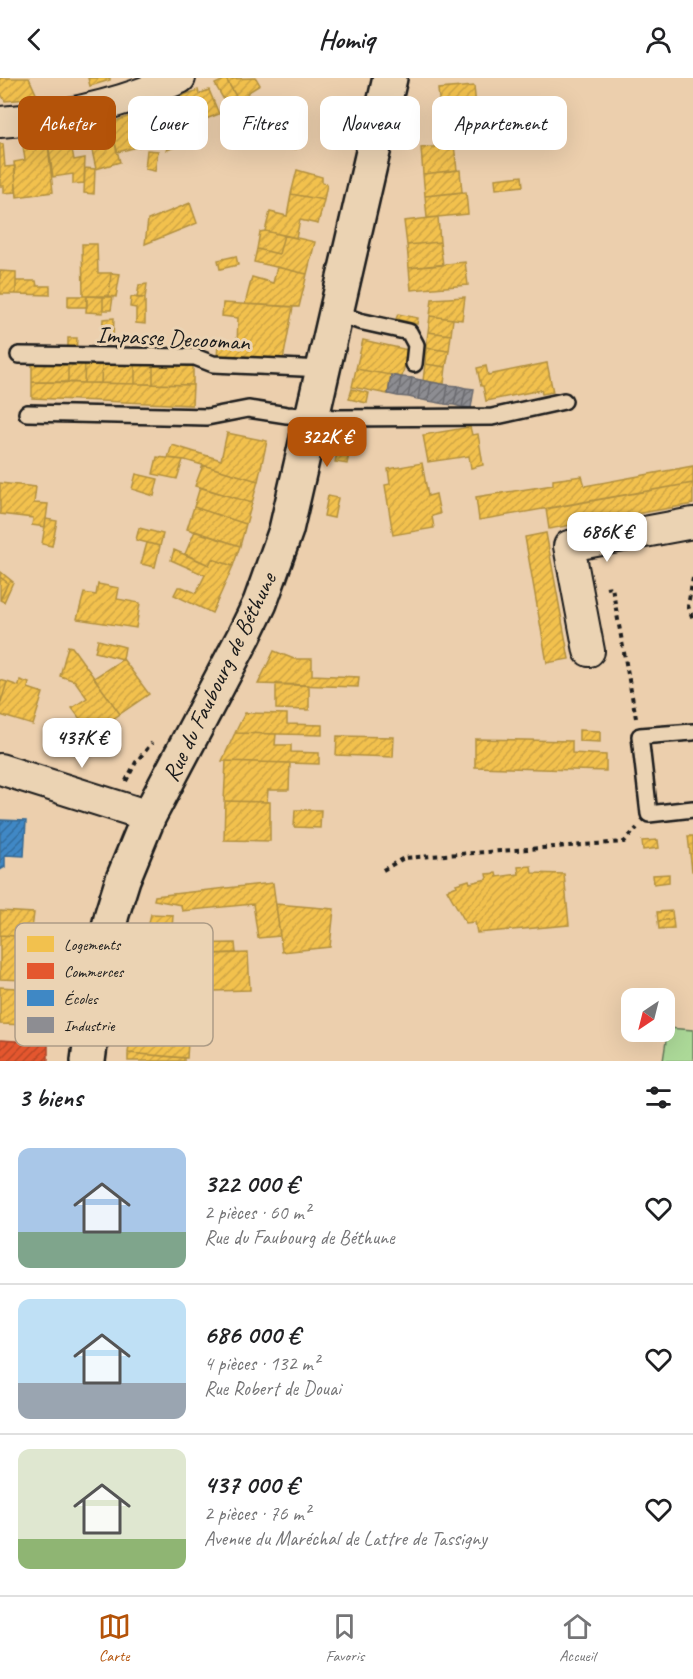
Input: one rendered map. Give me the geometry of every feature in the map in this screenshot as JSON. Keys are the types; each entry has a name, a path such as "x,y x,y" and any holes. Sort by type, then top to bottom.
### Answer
{"street":[{"path":"0,122 23,121 78,111 129,97 180,78"},
{"name":"Rue du Faubourg de Béthune","path":"110,923 123,879 149,816 244,636 263,596 286,530 390,78"},
{"path":"589,651 569,546 693,523"},
{"path":"0,769 117,804 149,816"},
{"name":"Rue du Faubourg de Béthune","path":"88,1061 90,1046"}],"lane":[{"path":"336,314 409,332 416,345 414,364"},
{"name":"Impasse Decooman","path":"20,356 195,357 213,364 324,369"},
{"path":"27,413 207,417 248,409 287,415 337,418 492,417 564,400"},
{"path":"693,732 640,736 649,814 693,809"}],"path":[{"path":"693,578 687,606 693,619"},
{"path":"578,594 612,587 640,736"},
{"path":"117,804 130,772 154,742"},
{"path":"383,870 405,858 624,842 649,814"}],"green space":[{"path":"675,1029 693,1030 693,1061 663,1061 666,1042 675,1042"}],"building: Logements":[{"path":"0,78 29,78 37,96 18,96 18,100 5,101 0,92"},
{"path":"88,78 110,78 110,80 90,86"},
{"path":"256,78 260,85 247,93 249,96 236,96 226,79"},
{"path":"226,79 236,96 222,96 215,84"},
{"path":"474,86 475,96 439,96 438,89"},
{"path":"198,90 199,94 209,90 219,114 208,118 208,96 182,96"},
{"path":"128,117 128,149 117,152 116,148 116,121"},
{"path":"0,144 3,144 5,167 15,166 16,192 4,193 4,186 0,186"},
{"path":"116,146 120,162 96,169 92,150 116,150"},
{"path":"421,148 455,150 457,170 423,174"},
{"path":"24,150 49,150 53,192 17,197 14,162 25,160"},
{"path":"49,150 72,150 74,160 85,158 84,183 73,184 73,174 53,177"},
{"path":"147,150 158,151 155,171 145,169"},
{"path":"85,168 95,169 94,194 84,193"},
{"path":"297,170 322,177 322,183 327,184 324,200 291,194"},
{"path":"460,170 462,192 425,196 423,174"},
{"path":"522,176 523,186 496,189 495,179"},
{"path":"466,192 468,214 427,218 425,196"},
{"path":"291,194 324,200 318,224 300,220 296,238 265,231 270,212 287,216"},
{"path":"190,203 197,223 145,244 148,220"},
{"path":"438,217 440,242 407,245 404,221"},
{"path":"260,232 284,235 279,254 257,249"},
{"path":"284,235 315,242 307,274 254,262 257,249 279,254"},
{"path":"440,242 443,265 409,268 407,245"},
{"path":"82,244 97,244 98,273 111,273 109,296 83,296"},
{"path":"236,256 238,265 220,269 218,260"},
{"path":"465,262 468,285 411,290 409,268"},
{"path":"277,267 307,274 299,307 245,304 252,277 273,283"},
{"path":"0,271 16,272 16,294 0,294"},
{"path":"111,273 120,274 116,297 109,296"},
{"path":"16,281 36,281 37,286 50,286 50,295 16,294"},
{"path":"147,284 145,298 137,298 139,285"},
{"path":"68,296 87,296 87,307 68,307"},
{"path":"87,296 103,297 103,313 86,312"},
{"path":"103,297 113,297 111,310 103,310"},
{"path":"131,297 145,298 145,324 136,323 136,308 130,307"},
{"path":"465,297 462,320 430,316 432,299"},
{"path":"223,303 293,307 283,360 217,358 218,344 237,345 238,318 222,316"},
{"path":"398,314 418,318 417,324 396,319"},
{"path":"430,316 453,319 451,335 428,332"},
{"path":"114,318 113,339 102,339 103,319"},
{"path":"428,332 451,335 449,351 426,348"},
{"path":"68,338 77,338 76,354 68,354"},
{"path":"363,340 408,350 402,377 356,369"},
{"path":"426,348 449,351 446,367 425,364"},
{"path":"32,361 68,361 68,382 32,382"},
{"path":"68,361 85,362 84,383 68,382"},
{"path":"85,362 102,362 101,383 84,383"},
{"path":"102,362 135,363 135,384 101,383"},
{"path":"135,363 153,364 153,384 135,384"},
{"path":"547,363 553,392 542,394 541,390 486,401 477,368 486,366 488,375"},
{"path":"153,364 193,365 193,385 153,384"},
{"path":"425,364 446,367 444,384 423,381"},
{"path":"356,369 391,375 388,394 352,387"},
{"path":"32,382 193,385 192,405 32,398"},
{"path":"352,389 369,393 367,403 349,399"},
{"path":"470,427 472,435 478,434 483,465 471,468 469,456 428,462 423,435"},
{"path":"227,433 267,441 258,481 185,460 168,458 172,445 221,460"},
{"path":"340,442 351,444 347,464 335,462"},
{"path":"157,457 183,460 177,479 153,474"},
{"path":"422,463 428,496 436,494 440,514 432,516 434,528 393,535 385,485 390,484 388,469"},
{"path":"203,465 258,481 252,503 195,486"},
{"path":"693,466 693,483 479,520 476,497 553,485 553,480 582,476 585,486"},
{"path":"136,474 158,479 154,496 132,489"},
{"path":"0,483 36,487 34,503 48,504 45,527 32,525 33,518 0,514"},
{"path":"693,483 693,504 549,529 546,509"},
{"path":"200,487 252,503 246,524 194,507"},
{"path":"328,496 338,498 334,518 324,516"},
{"path":"194,507 246,524 240,546 187,529"},
{"path":"46,519 57,521 52,546 42,544"},
{"path":"139,528 163,534 160,546 136,540"},
{"path":"195,531 240,546 233,566 212,559 209,565 185,554"},
{"path":"546,533 569,659 547,663 525,537"},
{"path":"147,543 160,546 155,567 141,564"},
{"path":"174,550 209,565 212,559 233,566 212,613 174,595 178,587 196,593 205,575 171,560"},
{"path":"1,572 13,582 4,602 0,600 8,583 0,577"},
{"path":"0,577 8,583 0,600"},
{"path":"98,584 119,588 117,599 140,603 136,628 77,619 84,593 96,595"},
{"path":"98,640 125,647 123,659 95,652"},
{"path":"68,646 72,647 120,714 91,734 72,708 87,698 75,681 60,676"},
{"path":"274,651 294,659 312,659 312,675 359,677 358,687 258,684"},
{"path":"123,659 149,694 120,714 94,678"},
{"path":"0,680 7,682 0,705"},
{"path":"20,680 29,683 28,688 43,693 33,725 0,715 0,705 7,682 19,686"},
{"path":"276,684 309,685 309,710 276,709"},
{"path":"245,713 287,714 287,724 322,725 322,735 235,733"},
{"path":"579,730 600,731 600,742 579,741"},
{"path":"235,733 276,734 275,745 291,745 291,752 319,753 319,764 222,761"},
{"path":"337,736 394,737 393,757 336,755"},
{"path":"475,739 572,741 572,753 606,755 606,771 475,767"},
{"path":"226,761 290,763 289,790 268,790 267,802 224,801"},
{"path":"225,801 270,802 270,841 224,840"},
{"path":"295,810 321,810 320,828 294,827"},
{"path":"688,836 693,836 693,871 692,871"},
{"path":"658,840 659,848 643,850 642,841"},
{"path":"531,866 532,873 564,874 569,925 477,933 475,922 466,923 447,890 469,880 470,883 487,879 486,874 496,873 497,877 519,874 518,867"},
{"path":"669,874 669,882 654,884 653,875"},
{"path":"273,883 280,936 258,938 253,904 182,911 181,905 154,900 155,896"},
{"path":"276,904 334,909 330,947 282,952"},
{"path":"0,911 34,913 33,923 15,923 15,936 0,935"},
{"path":"672,911 673,919 658,921 657,912"},
{"path":"151,914 173,915 172,923 149,923"},
{"path":"673,919 674,928 659,929 658,921"},
{"path":"0,935 15,936 15,980 0,979"},
{"path":"213,943 235,943 236,953 213,954"},
{"path":"248,953 250,990 214,991 213,954"},
{"path":"0,987 15,988 15,1025 0,1024"},
{"path":"129,1046 188,1046 187,1058 128,1053"},
{"path":"128,1053 184,1058 184,1061 128,1061"}],"building: Commerces":[{"path":"0,1040 15,1041 15,1046 48,1046 48,1061 0,1061"}],"building: Écoles":[{"path":"0,820 26,821 24,856 5,855 5,867 0,870"}],"building: Industrie":[{"path":"391,375 401,377 398,396 388,394"},
{"path":"401,377 412,378 408,397 398,396"},
{"path":"412,378 421,380 418,399 408,397"},
{"path":"421,380 431,382 428,401 418,399"},
{"path":"431,382 448,385 445,404 428,401"},
{"path":"448,385 458,386 454,405 445,404"},
{"path":"458,386 466,388 462,407 454,405"},
{"path":"466,388 474,389 471,408 462,407"}]}
